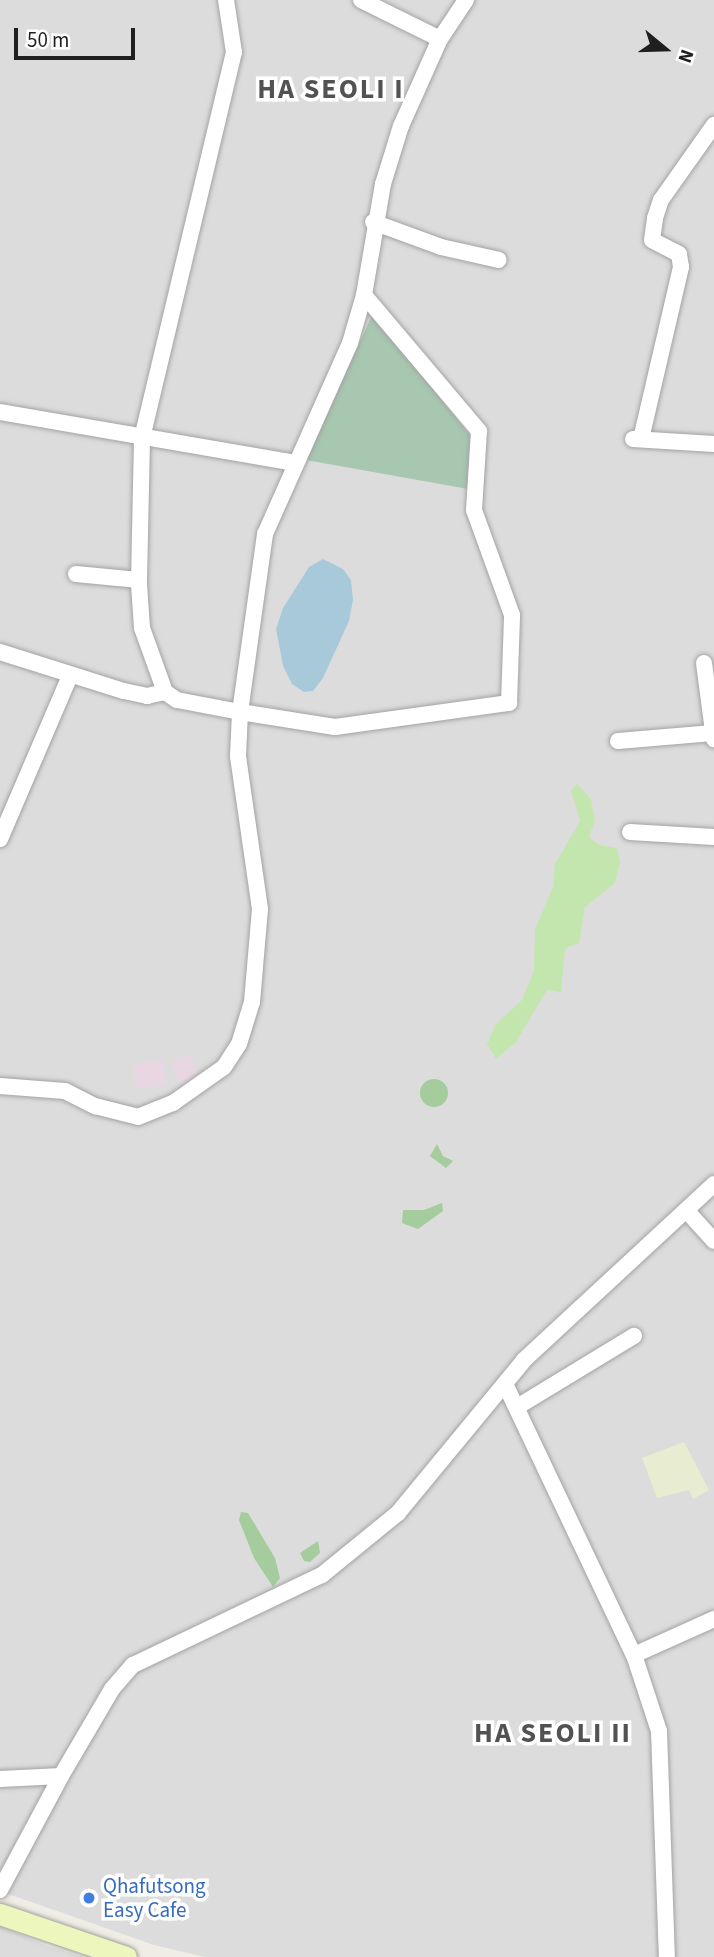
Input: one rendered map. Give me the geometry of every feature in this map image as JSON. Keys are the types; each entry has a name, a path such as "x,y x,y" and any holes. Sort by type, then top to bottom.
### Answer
{"main road":[{"path":"0,1916 126,1957"}],"street":[{"path":"226,0 234,52 142,438 139,580 142,628 164,692 177,700 335,727 509,703 512,615 474,510 479,431 364,295"},
{"path":"361,0 440,39"},
{"path":"0,1086 65,1091 95,1106 138,1117 173,1103 224,1067 232,1055 252,1002 260,909 238,756 240,712 265,534 350,342 364,295 373,222 401,126 440,39 466,0"},
{"path":"714,125 667,191 655,218 652,240 679,254 681,267 637,439 714,444"},
{"path":"373,222 441,247 499,260"},
{"path":"0,412 295,463"},
{"path":"76,574 139,580"},
{"path":"0,652 70,676 147,696 164,692"},
{"path":"618,741 713,736 704,663"},
{"path":"0,839 70,676"},
{"path":"629,832 714,837"},
{"path":"0,1890 61,1776 112,1689 133,1665 322,1575 398,1513 506,1386 524,1360 714,1184"},
{"path":"687,1211 714,1241"},
{"path":"517,1407 634,1336"},
{"path":"506,1386 634,1655 660,1731 667,1957"},
{"path":"634,1655 714,1619"},
{"path":"0,1779 61,1776"}],"shaded area":[{"path":"0,0 714,0 714,1957 205,1957 154,1945 0,1891"},
{"path":"191,1055 198,1078 179,1084 172,1061"},
{"path":"164,1060 167,1085 136,1089 133,1064"},
{"path":"0,1926 47,1946 84,1957 0,1957"}],"green space":[{"path":"373,313 472,438 468,489 306,460"},
{"path":"577,784 591,799 595,820 589,837 599,845 617,848 620,862 615,883 585,907 579,943 565,948 561,992 547,990 516,1042 496,1059 487,1044 496,1024 522,1000 534,970 535,929 553,887 555,864 580,821 571,790"},
{"path":"434,1079 444,1083 448,1093 444,1103 434,1107 424,1103 420,1093 424,1083"},
{"path":"437,1144 443,1156 453,1161 446,1168 430,1156"},
{"path":"442,1203 443,1211 418,1229 402,1223 403,1210 424,1210"},
{"path":"684,1442 709,1490 693,1499 689,1490 657,1498 642,1458"},
{"path":"241,1512 248,1513 275,1558 280,1578 273,1587 254,1558 239,1520"},
{"path":"318,1541 320,1553 310,1562 304,1561 300,1553"}],"water":[{"path":"323,559 343,569 351,580 353,600 349,621 323,678 313,691 304,692 292,684 283,666 276,629 283,608 309,567"}],"place":[{"name":"Qhafutsong Easy Cafe","path":"89,1898"}],"district":[{"name":"HA SEOLI I","path":"331,89"},
{"name":"HA SEOLI II","path":"553,1733"}]}
